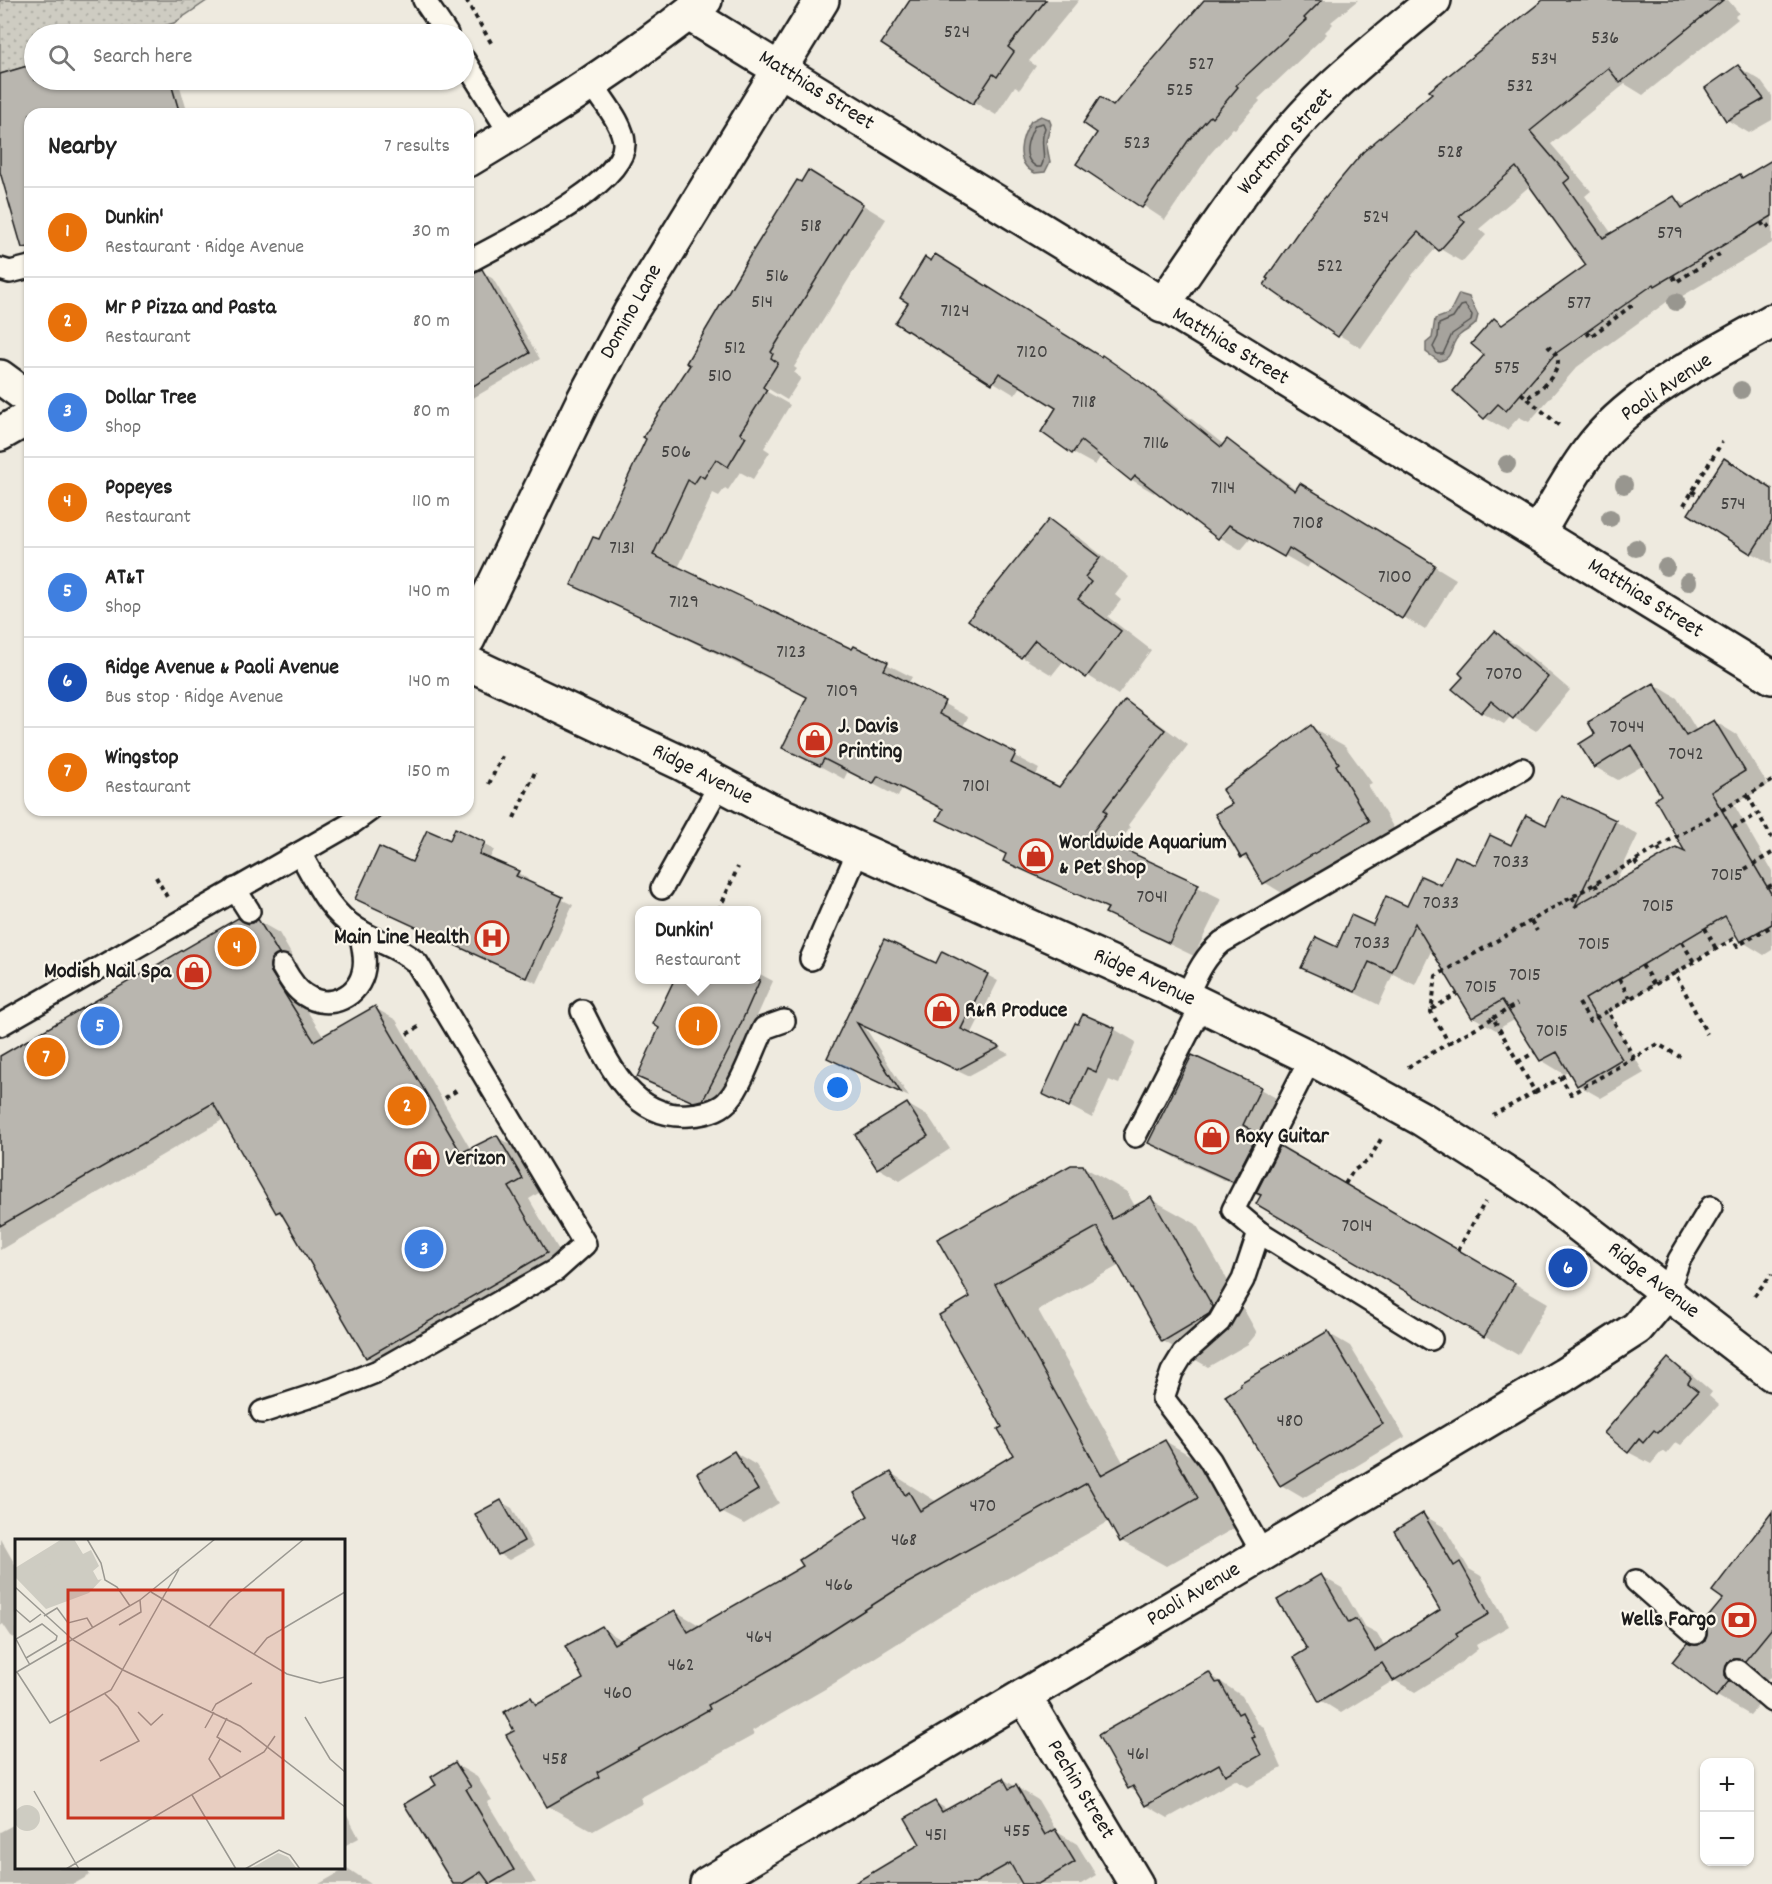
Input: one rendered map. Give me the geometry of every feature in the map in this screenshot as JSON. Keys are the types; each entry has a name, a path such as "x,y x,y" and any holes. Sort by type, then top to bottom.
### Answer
{"street":[{"name":"Domino Lane","path":"474,627 583,401 630,313 822,0"},
{"name":"Wartman Street","path":"1162,306 1255,174 1291,131 1329,90 1434,0"},
{"name":"Matthias Street","path":"697,7 780,68 1162,306 1772,677"},
{"path":"474,157 592,83 697,7"},
{"name":"Paoli Avenue","path":"1538,533 1590,450 1613,424 1643,399 1772,321"},
{"path":"0,377 24,395"},
{"path":"0,434 24,420"},
{"name":"Ridge Avenue","path":"474,666 671,758 720,784 1194,1001 1311,1058 1422,1119 1534,1191 1668,1291 1772,1374"},
{"name":"Paoli Avenue","path":"707,1884 1620,1340 1637,1328 1668,1291"},
{"name":"Pechin Street","path":"1024,1696 1136,1884"}],"lane":[{"path":"424,0 440,24"},
{"path":"474,76 511,135"},
{"path":"474,259 589,193 617,165 624,152 622,132 592,83"},
{"path":"0,269 10,272 24,268"},
{"path":"1135,1136 1194,1001 1209,952 1222,942 1522,769"},
{"path":"662,888 720,784"},
{"path":"0,1025 360,816"},
{"path":"811,958 859,849"},
{"path":"262,1412 333,1389 378,1371 556,1270 585,1244 423,973 401,950 360,931 341,919 327,902 300,853"},
{"path":"235,889 249,911"},
{"path":"282,966 296,988 305,995 328,1002 342,1000 353,992 360,982 364,968 360,931"},
{"path":"582,1011 627,1092 664,1113 683,1116 701,1115 716,1110 731,1098 764,1028 784,1022"},
{"path":"1311,1058 1233,1210 1259,1232 1431,1338"},
{"path":"1668,1291 1679,1260 1711,1207"},
{"path":"1259,1232 1243,1280 1219,1322 1183,1354 1172,1372 1163,1398 1209,1460 1263,1554"},
{"path":"1636,1581 1695,1633"},
{"path":"1737,1671 1772,1701"}],"path":[{"path":"466,0 494,49"},
{"path":"1761,222 1765,228 1772,224"},
{"path":"1673,276 1676,282 1723,252"},
{"path":"1587,332 1590,337 1635,303"},
{"path":"1528,397 1539,390 1558,364 1558,359 1548,346"},
{"path":"1521,393 1566,431"},
{"path":"1684,505 1722,442"},
{"path":"1692,492 1699,496"},
{"path":"489,784 502,756"},
{"path":"514,818 535,772"},
{"path":"1449,1043 1431,1009 1436,976 1772,781"},
{"path":"1748,796 1772,838"},
{"path":"1733,828 1758,814"},
{"path":"1658,848 1662,856"},
{"path":"1745,869 1772,853"},
{"path":"1635,861 1640,870"},
{"path":"720,906 738,867"},
{"path":"156,877 171,903"},
{"path":"1595,884 1600,893"},
{"path":"1572,897 1577,906"},
{"path":"1531,921 1537,931"},
{"path":"1579,1003 1590,1022 1733,939 1737,946 1772,926"},
{"path":"1705,928 1716,949"},
{"path":"1682,942 1694,962"},
{"path":"1642,965 1654,985"},
{"path":"1674,973 1707,1034"},
{"path":"1619,979 1630,999"},
{"path":"1431,1009 1457,994"},
{"path":"1408,1067 1517,1004"},
{"path":"1608,1011 1634,1058"},
{"path":"1493,1018 1535,1092"},
{"path":"1561,1078 1571,1094 1658,1044 1680,1057"},
{"path":"1518,1062 1534,1052"},
{"path":"1493,1115 1569,1073"},
{"path":"1345,1184 1353,1171 1369,1160 1381,1139"},
{"path":"1458,1250 1485,1202"},
{"path":"1755,1296 1772,1274"}],"shaded area":[{"path":"0,0 208,0 171,24 24,24 24,67 0,74"}],"water":[{"path":"1041,116 1049,119 1051,124 1046,142 1050,162 1045,172 1035,173 1024,163 1021,149 1024,134 1031,121"},
{"path":"1459,294 1469,297 1478,315 1476,323 1457,338 1450,354 1444,360 1439,361 1426,352 1426,343 1432,338 1435,319 1449,314"}],"building":[{"path":"910,0 1046,0 1008,47 1014,52 997,77 993,74 973,104 881,44"},
{"path":"1204,0 1322,0 1304,18 1306,20 1236,85 1238,87 1212,118 1210,116 1188,141 1142,208 1076,164 1097,133 1083,123 1100,97 1113,106"},
{"path":"1543,0 1723,0 1620,83 1608,68 1530,131 1570,178 1564,183 1603,238 1674,196 1682,208 1740,174 1742,178 1772,160 1772,216 1655,286 1654,284 1555,354 1506,411 1498,404 1484,419 1453,391 1484,355 1471,344 1494,318 1502,325 1586,265 1516,167 1459,216 1465,222 1439,251 1418,232 1391,262 1338,337 1264,285 1268,279 1266,278 1307,219 1363,152 1432,93 1429,91"},
{"path":"1738,65 1764,99 1726,121 1705,88"},
{"path":"24,67 24,90 173,90 178,108 24,108 24,248 22,248 0,172 0,74"},
{"path":"808,170 863,204 771,352 773,354 771,358 778,363 763,387 767,390 740,433 746,437 728,467 716,459 704,478 700,475 694,484 688,480 653,555 852,649 854,646 888,662 884,670 945,701 939,714 1016,753 1011,763 1059,787 1125,700 1165,730 1104,810 1107,813 1091,834 1199,884 1169,943 1105,913 1108,908 1003,861 1006,854 937,820 943,809 878,776 873,784 824,759 820,766 782,748 807,697 735,660 571,585 593,537 599,539 646,439 643,437 690,365 686,363 749,257 797,180 801,182"},
{"path":"935,254 1101,357 1102,355 1145,385 1221,447 1227,439 1295,491 1300,483 1435,565 1402,619 1289,548 1284,557 1229,525 1218,539 1135,476 1131,481 1081,441 1072,454 1041,432 1056,408 999,373 992,384 895,323 908,303 900,298 925,257 931,261"},
{"path":"482,269 530,353 474,386 474,272"},
{"path":"1724,458 1772,489 1772,521 1751,554 1688,514"},
{"path":"1049,519 1100,558 1085,577 1091,582 1078,599 1121,631 1086,678 1035,640 1021,658 968,620"},
{"path":"1495,631 1548,677 1513,719 1491,701 1481,713 1452,689 1463,677 1459,673"},
{"path":"1654,683 1686,736 1714,720 1745,771 1711,792 1772,895 1772,924 1740,942 1725,916 1585,999 1622,1059 1577,1086 1557,1052 1540,1061 1502,1000 1472,1018 1415,923 1392,972 1369,962 1355,992 1301,968 1316,937 1337,947 1351,915 1373,925 1386,896 1407,906 1421,876 1441,885 1455,856 1476,865 1490,835 1511,845 1526,815 1546,825 1561,795 1616,820 1575,906 1676,848 1685,852 1655,799 1661,795 1631,745 1594,768 1579,744 1595,734 1588,722"},
{"path":"1311,725 1339,763 1336,765 1369,821 1263,884 1246,855 1241,858 1215,814 1232,804 1222,790"},
{"name":"Main Line Health","path":"455,828 485,842 479,854 519,871 516,876 563,897 526,978 355,899 379,847 412,862 427,830 450,840"},
{"path":"238,918 249,924 258,919 279,954 271,960 271,972 314,1041 375,1006 461,1153 497,1135 523,1179 509,1187 547,1253 366,1358 280,1211 276,1213 213,1103 0,1226 0,1056"},
{"path":"884,939 936,963 942,951 988,974 961,1029 1000,1047 957,1070 857,1023 901,1093 827,1058"},
{"path":"672,984 758,984 731,1046 703,1100 693,1102 637,1077 659,1028 653,1024"},
{"path":"1083,1014 1115,1028 1096,1072 1087,1068 1069,1107 1042,1094 1075,1023 1078,1024"},
{"path":"1192,1055 1261,1087 1243,1125 1258,1134 1233,1182 1148,1143"},
{"path":"907,1103 928,1136 877,1169 855,1135"},
{"path":"1280,1146 1515,1283 1484,1337 1256,1204 1261,1195 1256,1193"},
{"path":"1071,1165 1083,1165 1112,1219 1151,1197 1213,1307 1209,1314 1162,1342 1097,1227 995,1284 1101,1475 1165,1440 1198,1498 1120,1542 1087,1483 899,1588 780,1664 708,1705 710,1709 597,1772 599,1777 547,1807 506,1735 514,1731 504,1712 531,1697 536,1705 583,1679 565,1646 602,1626 614,1644 675,1610 688,1632 803,1566 799,1560 868,1516 854,1493 891,1472 905,1495 909,1492 920,1511 1013,1455 998,1429 1002,1427 939,1315 970,1297 937,1239"},
{"path":"1328,1331 1383,1424 1280,1486 1225,1396 1241,1386 1240,1383"},
{"path":"1668,1358 1691,1378 1688,1383 1698,1391 1658,1433 1654,1430 1643,1443 1639,1439 1628,1453 1604,1433"},
{"path":"734,1451 758,1490 720,1513 697,1473"},
{"path":"501,1500 524,1541 498,1555 475,1514"},
{"name":"Wells Fargo","path":"1772,1512 1772,1628 1745,1661 1733,1659 1727,1663 1725,1675 1729,1681 1716,1697 1672,1662 1687,1643 1698,1645 1705,1641 1707,1630 1703,1623 1723,1599 1712,1591"},
{"path":"1423,1513 1454,1566 1460,1562 1489,1614 1456,1633 1458,1636 1430,1659 1393,1681 1382,1663 1319,1702 1294,1657 1307,1649 1277,1600 1321,1574 1349,1623 1356,1619 1375,1651 1440,1610 1394,1531"},
{"path":"1209,1672 1216,1683 1220,1682 1238,1714 1242,1712 1261,1755 1225,1775 1219,1764 1145,1806 1133,1786 1128,1789 1098,1735"},
{"path":"455,1762 471,1787 466,1789 514,1870 490,1884 481,1872 462,1884 453,1884 404,1804 436,1785 431,1777"},
{"path":"1003,1778 1009,1789 1016,1785 1045,1835 1055,1829 1075,1862 1038,1884 1022,1884 1010,1863 973,1884 853,1884 920,1844 905,1818 935,1801 942,1812"}],"place":[{"name":"J. Davis Printing","path":"815,740"},
{"name":"Worldwide Aquarium & Pet Shop","path":"1036,856"},
{"name":"Main Line Health","path":"492,938"},
{"name":"Popeyes","path":"237,947"},
{"name":"Modish Nail Spa","path":"194,972"},
{"name":"R&R Produce","path":"942,1011"},
{"name":"AT&T","path":"100,1026"},
{"name":"Dunkin'","path":"698,1026"},
{"name":"Wingstop","path":"46,1057"},
{"name":"Mr P Pizza and Pasta","path":"407,1106"},
{"name":"Roxy Guitar","path":"1212,1137"},
{"name":"Verizon","path":"422,1159"},
{"name":"Dollar Tree","path":"424,1249"},
{"name":"Ridge Avenue & Paoli Avenue","path":"1568,1268"},
{"name":"Wells Fargo","path":"1739,1620"}]}
